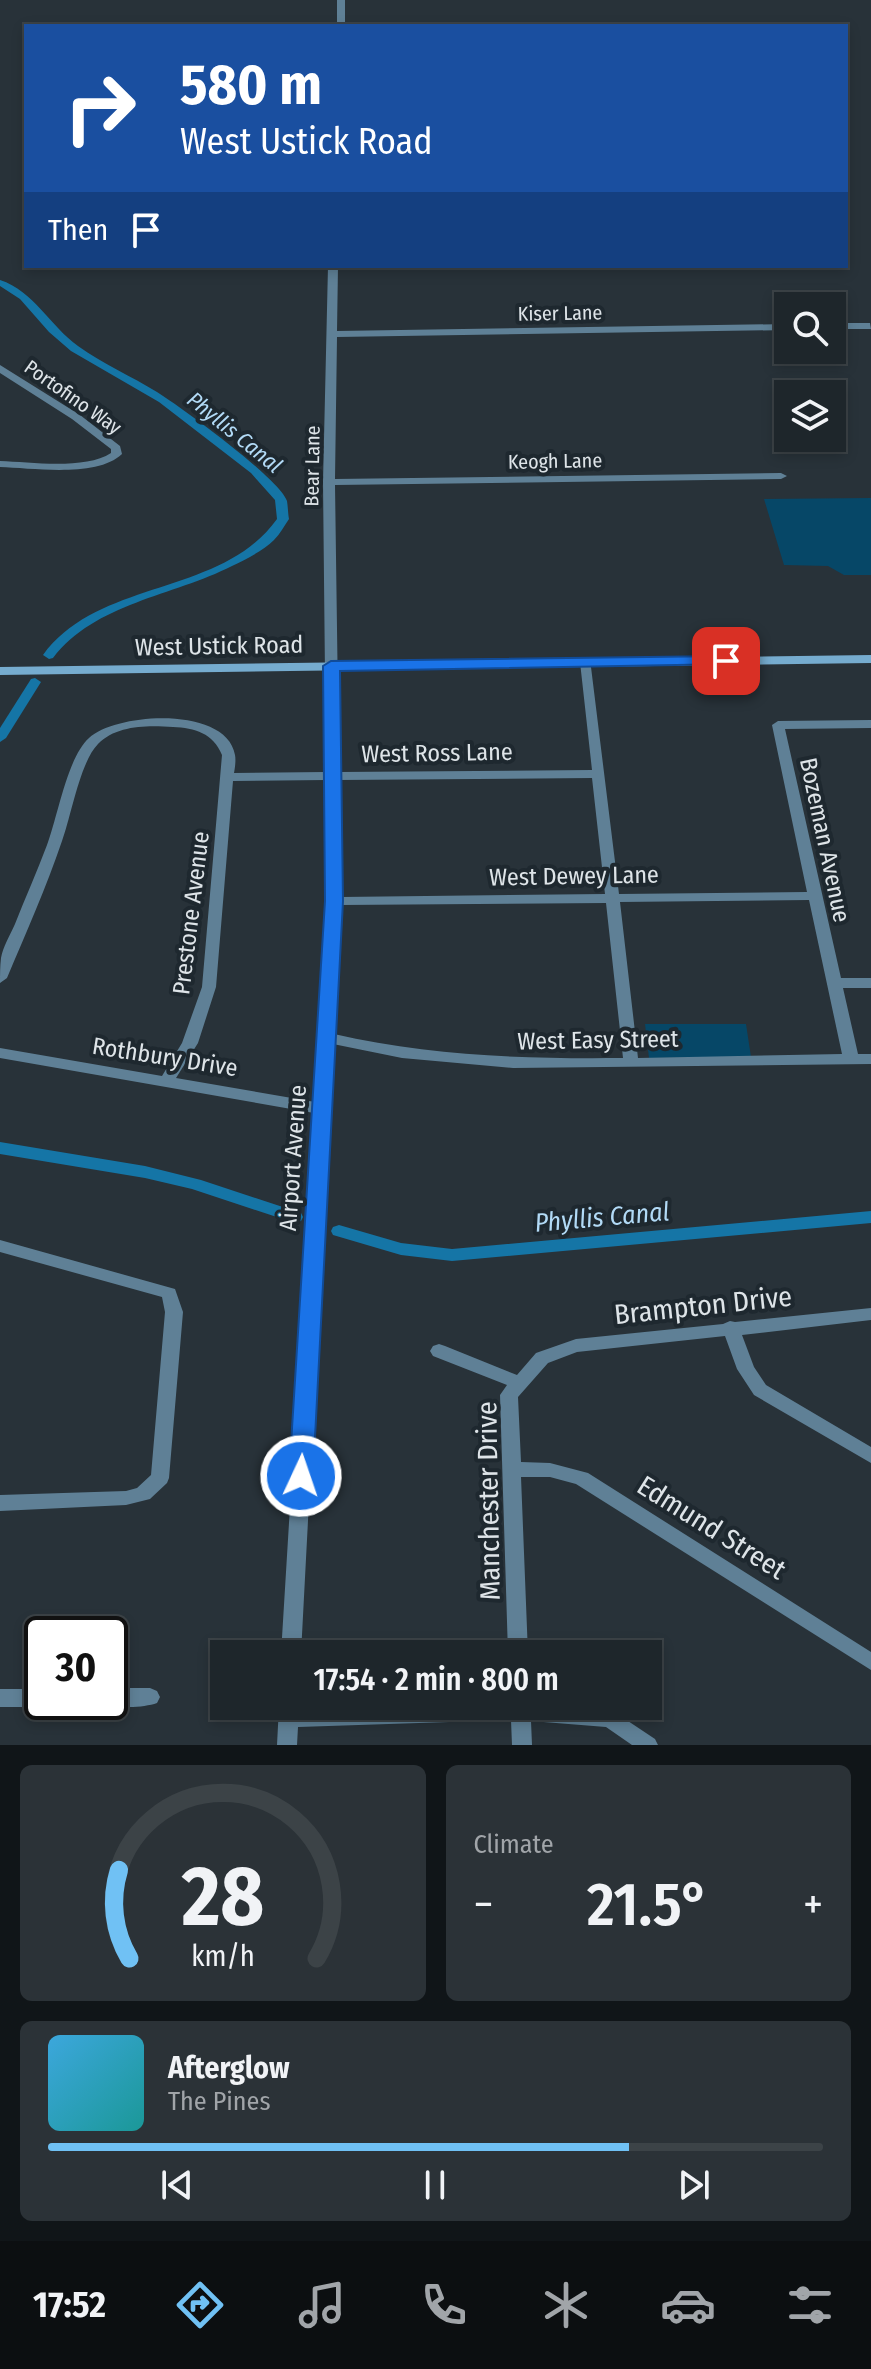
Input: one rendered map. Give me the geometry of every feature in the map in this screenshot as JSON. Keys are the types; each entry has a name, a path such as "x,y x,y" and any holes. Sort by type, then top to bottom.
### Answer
{"main road":[{"name":"West Ustick Road","path":"0,671 871,659"}],"street":[{"path":"341,0 341,24"},
{"name":"Bear Lane","path":"331,666 329,482 333,268"},
{"path":"846,326 870,326"},
{"name":"Kiser Lane","path":"333,334 774,327"},
{"name":"Portofino Way","path":"0,368 76,417 116,448 117,454 113,459 92,464 0,464"},
{"name":"Keogh Lane","path":"329,482 781,476"},
{"path":"586,662 631,1063"},
{"name":"Airport Avenue","path":"292,1640 334,901 331,666"},
{"name":"Prestone Avenue","path":"0,978 56,839 84,754 92,741 135,723 197,725 225,743 229,755 229,777 209,987 190,1043 167,1080"},
{"name":"Bozeman Avenue","path":"851,1059 778,725 871,724"},
{"name":"West Ross Lane","path":"229,777 599,774"},
{"name":"West Dewey Lane","path":"334,901 815,896"},
{"path":"834,983 871,983"},
{"name":"West Easy Street","path":"328,1038 373,1050 430,1059 506,1065 871,1059"},
{"name":"Rothbury Drive","path":"0,1053 322,1109"},
{"path":"0,1246 169,1293 174,1312 160,1478 154,1487 143,1494 126,1498 0,1503"},
{"name":"Brampton Drive","path":"542,1358 576,1346 871,1314"},
{"path":"730,1327 746,1369 760,1390 871,1456"},
{"path":"439,1351 519,1383"},
{"name":"Manchester Drive","path":"518,1640 509,1395 542,1358"},
{"name":"Edmund Street","path":"513,1469 550,1470 581,1478 871,1662"},
{"path":"128,1697 150,1697"},
{"path":"0,1698 24,1698"},
{"path":"287,1745 288,1720"},
{"path":"521,1720 522,1745"},
{"path":"613,1720 648,1745"}],"shaded area":[{"path":"871,498 871,575 844,575 828,566 784,565 764,499"},
{"path":"645,1024 746,1024 751,1057 649,1058"}],"waterway":[{"name":"Phyllis Canal","path":"0,283 17,291 75,349 156,396 243,461 266,480 281,500 283,519 269,538 245,555 179,585 92,617 72,631 49,655"},
{"name":"Phyllis Canal","path":"0,738 35,682"},
{"name":"Phyllis Canal","path":"0,1148 145,1172 195,1184 295,1217"},
{"name":"Phyllis Canal","path":"339,1231 401,1249 452,1255 871,1217"}],"route":[{"path":"301,1476 334,901 331,666 726,661"}]}
